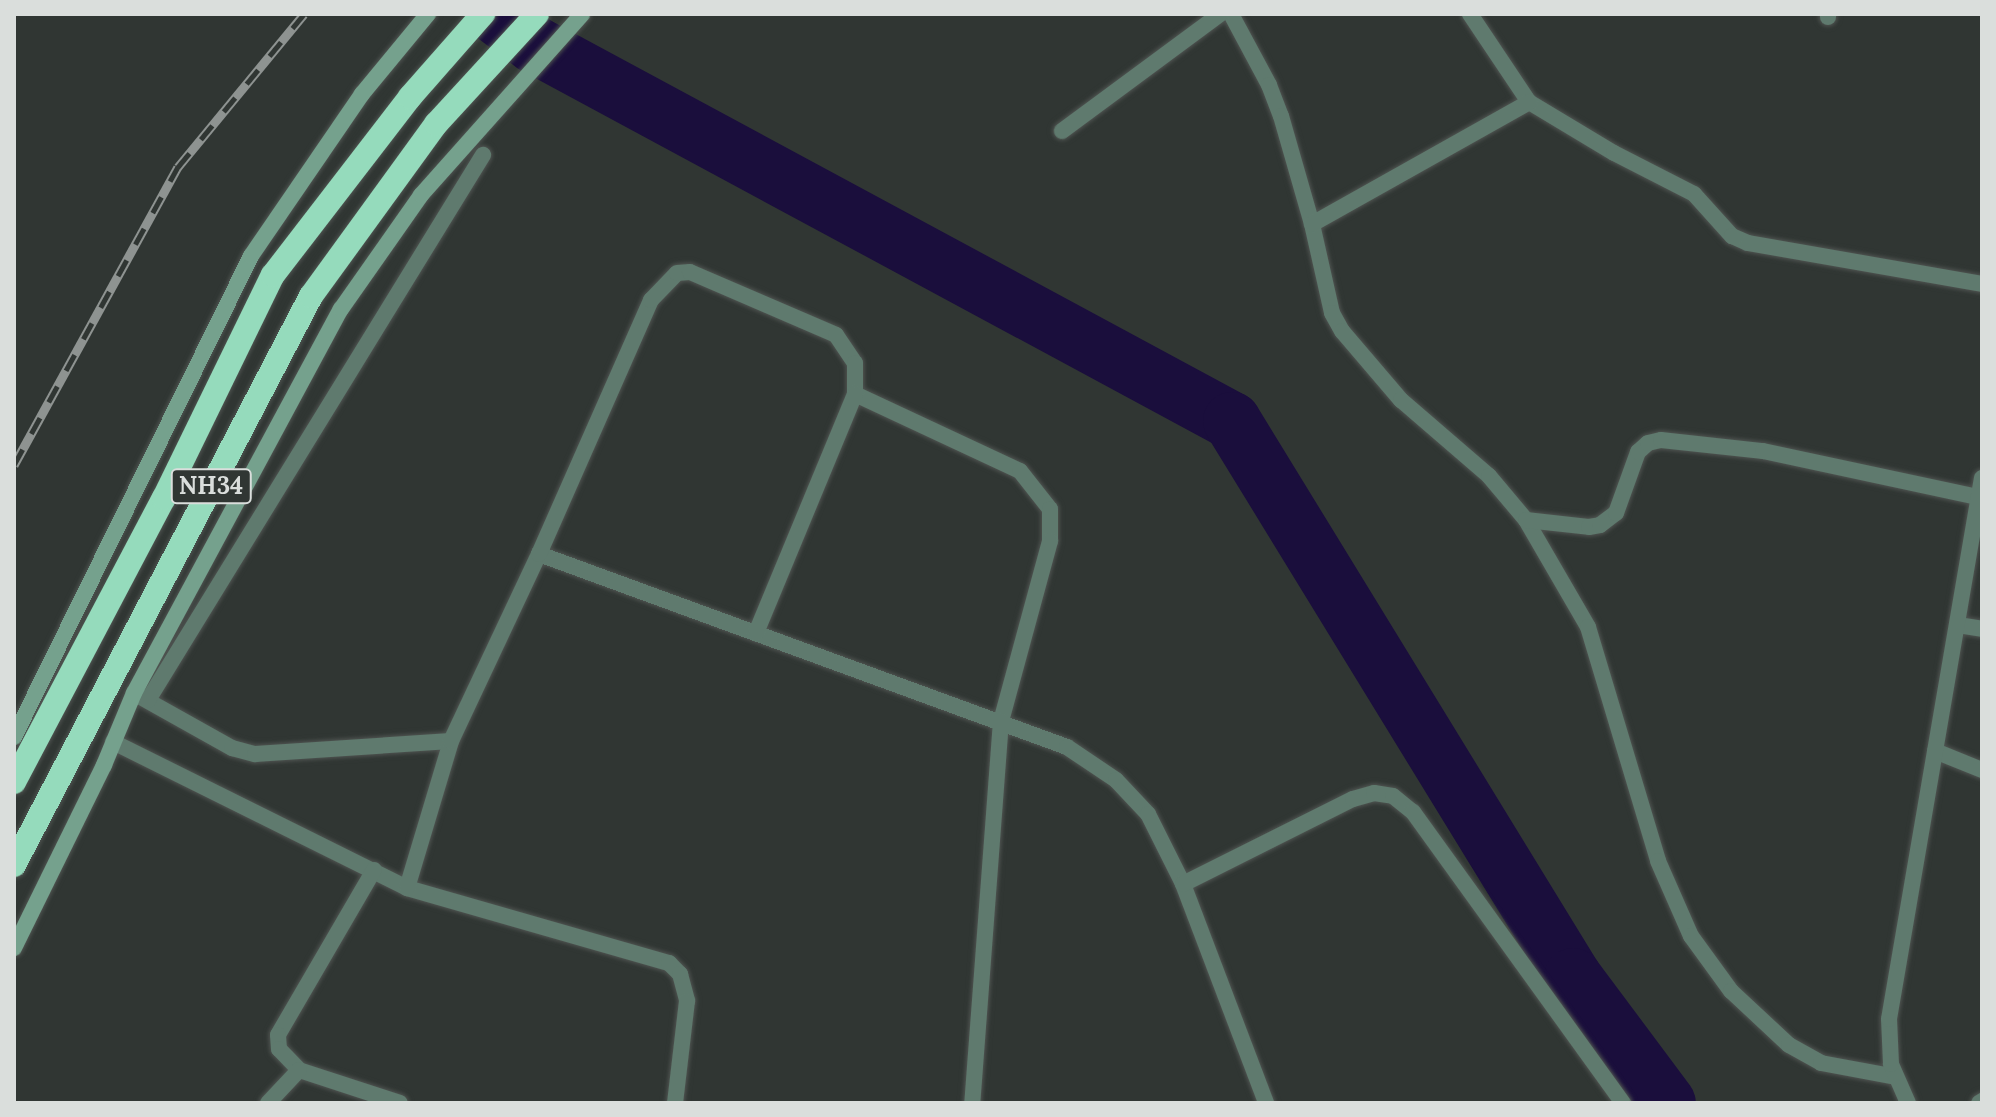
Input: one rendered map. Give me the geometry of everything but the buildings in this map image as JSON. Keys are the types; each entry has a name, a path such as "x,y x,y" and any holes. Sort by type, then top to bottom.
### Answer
{"highway":[{"name":"NH34","path":"14,782 164,498 273,275 410,97 483,14"},
{"name":"NH34","path":"14,865 311,296 436,124 537,14"}],"street":[{"path":"141,696 341,309 421,195 582,14"},
{"path":"1062,131 1220,14"},
{"path":"1231,14 1269,85 1281,116 1312,224 1332,313 1342,331 1401,400 1470,458 1526,520 1588,627 1658,861 1691,936 1731,991 1789,1045 1821,1063 1896,1077"},
{"path":"1470,14 1529,102 1614,153 1694,194 1732,236 1748,243 1982,284"},
{"path":"14,737 251,256 362,94 424,20"},
{"path":"1312,224 1529,102"},
{"path":"14,948 113,742 483,155"},
{"path":"407,888 451,741 539,554 651,300 677,273 690,272 836,335 855,363 855,394 756,633"},
{"path":"855,394 1020,471 1050,509 1050,541 1001,721 972,1103"},
{"path":"1526,520 1589,527 1600,525 1616,513 1638,452 1648,443 1661,440 1763,451 1978,497"},
{"path":"1908,1103 1891,1064 1889,1019 1982,478"},
{"path":"539,554 1001,721 1067,747 1116,780 1148,814 1183,884 1266,1103"},
{"path":"1958,625 1982,629"},
{"path":"141,696 232,748 255,754 451,741"},
{"path":"113,742 407,888 669,963 680,974 687,1001 675,1103"},
{"path":"1935,751 1982,770"},
{"path":"1183,884 1353,799 1374,793 1393,796 1413,812 1623,1103"},
{"path":"374,870 278,1035 279,1049 299,1070 400,1103"},
{"path":"268,1103 299,1070"}],"waterway":[{"path":"494,14 535,45 1232,421 1573,977 1667,1103"}],"railway":[{"path":"14,465 178,167 304,14"}]}
